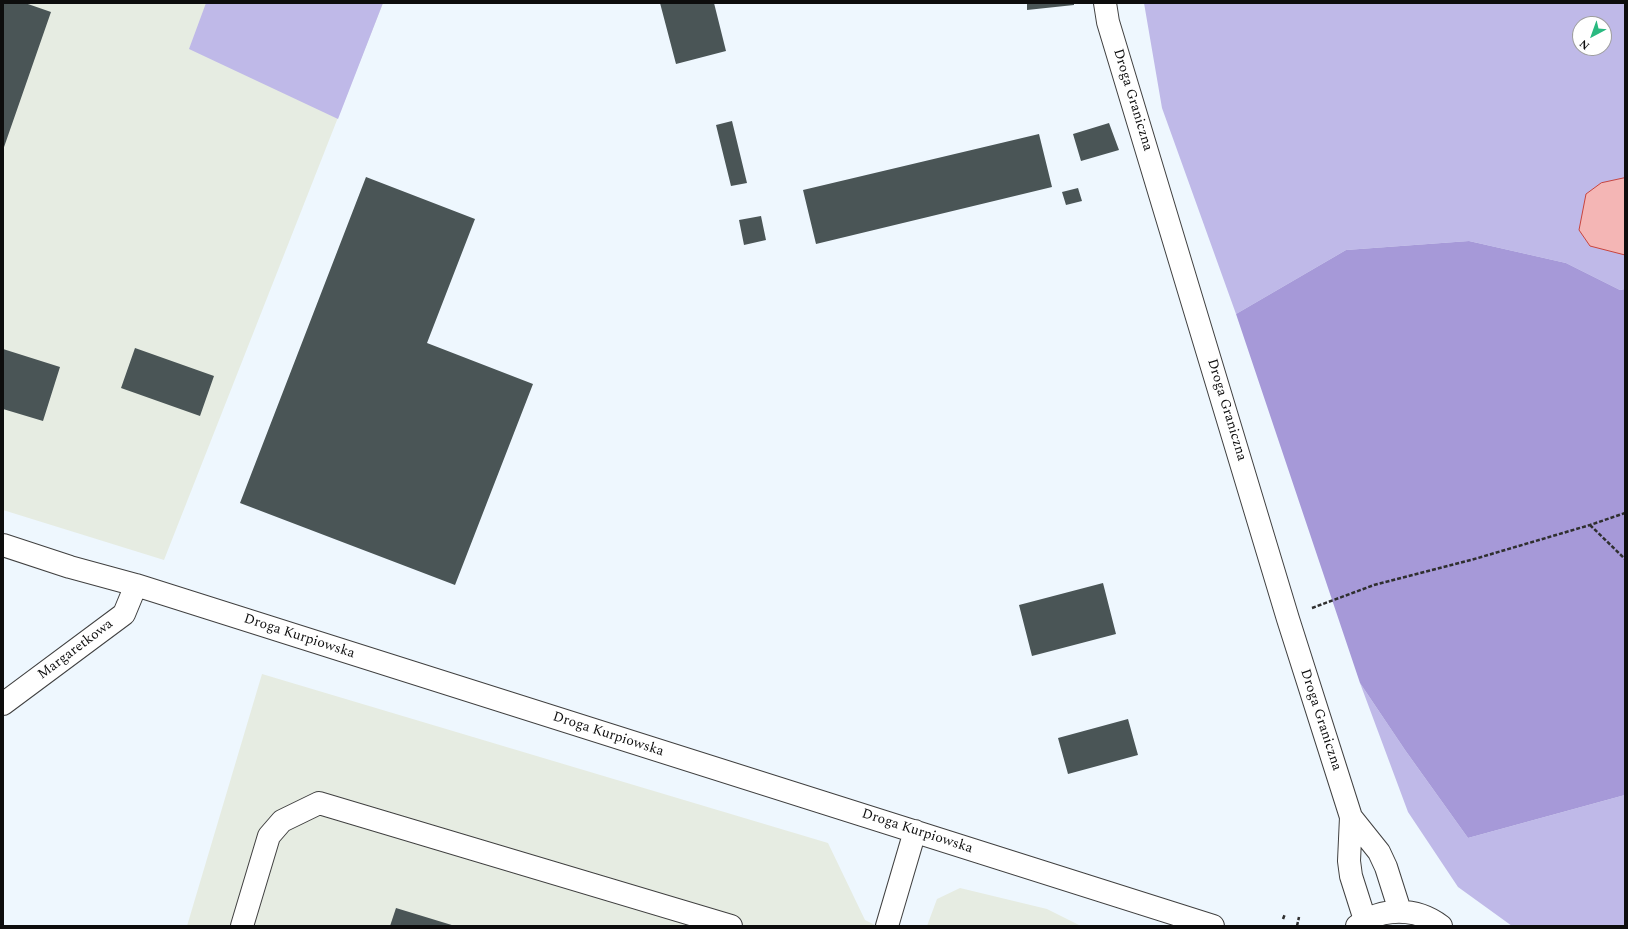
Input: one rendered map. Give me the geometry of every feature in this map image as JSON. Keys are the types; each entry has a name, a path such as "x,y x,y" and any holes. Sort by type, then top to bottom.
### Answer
{"street":[{"name":"Droga Graniczna","path":"1105,3 1108,22 1288,619 1351,817 1349,861 1361,923"},
{"name":"Droga Kurpiowska","path":"3,545 70,567 136,585 1213,926"},
{"name":"Margaretkowa","path":"3,704 124,614 136,585"},
{"path":"242,926 269,836 282,822 319,803 731,926"},
{"name":"Droga Graniczna","path":"1351,817 1379,852 1386,867 1400,911"},
{"path":"887,926 915,832"},
{"path":"1361,923 1382,913 1400,911 1421,915 1441,926"}],"path":[{"path":"1307,610 1374,585 1472,560 1625,513"},
{"path":"1590,525 1625,558"},
{"path":"1283,919 1285,914"},
{"path":"1297,926 1299,917"}],"shaded area":[{"path":"3,3 383,3 164,560 3,510"},
{"path":"206,3 383,3 338,119 189,49"},
{"path":"1144,3 1625,3 1625,289 1620,290 1566,263 1469,241 1346,250 1236,314 1162,108"},
{"path":"1625,178 1625,255 1590,246 1579,230 1586,194 1601,183"},
{"path":"1469,241 1566,263 1620,290 1625,289 1625,795 1468,838 1405,750 1360,683 1236,314 1346,250"},
{"path":"262,674 828,843 865,920 877,926 187,926"},
{"path":"1360,683 1405,750 1468,838 1625,795 1625,926 1512,926 1458,887 1408,812"},
{"path":"960,888 1047,909 1081,926 927,926 937,899"}],"building":[{"path":"3,3 25,3 51,12 3,150"},
{"path":"660,3 714,3 726,51 676,64"},
{"path":"1027,3 1074,3 1074,5 1027,10"},
{"path":"732,121 747,183 731,186 716,125"},
{"path":"1109,123 1119,150 1081,161 1073,134"},
{"path":"1039,134 1052,187 816,244 803,190"},
{"path":"366,177 475,219 427,343 533,384 455,585 240,503"},
{"path":"1078,188 1082,201 1066,205 1062,192"},
{"path":"761,216 766,240 744,245 739,220"},
{"path":"135,348 214,376 200,416 121,388"},
{"path":"3,349 60,367 43,421 3,409"},
{"path":"1103,583 1116,634 1032,656 1019,605"},
{"path":"1128,719 1138,755 1068,774 1058,738"},
{"path":"396,908 455,926 390,926"}]}
